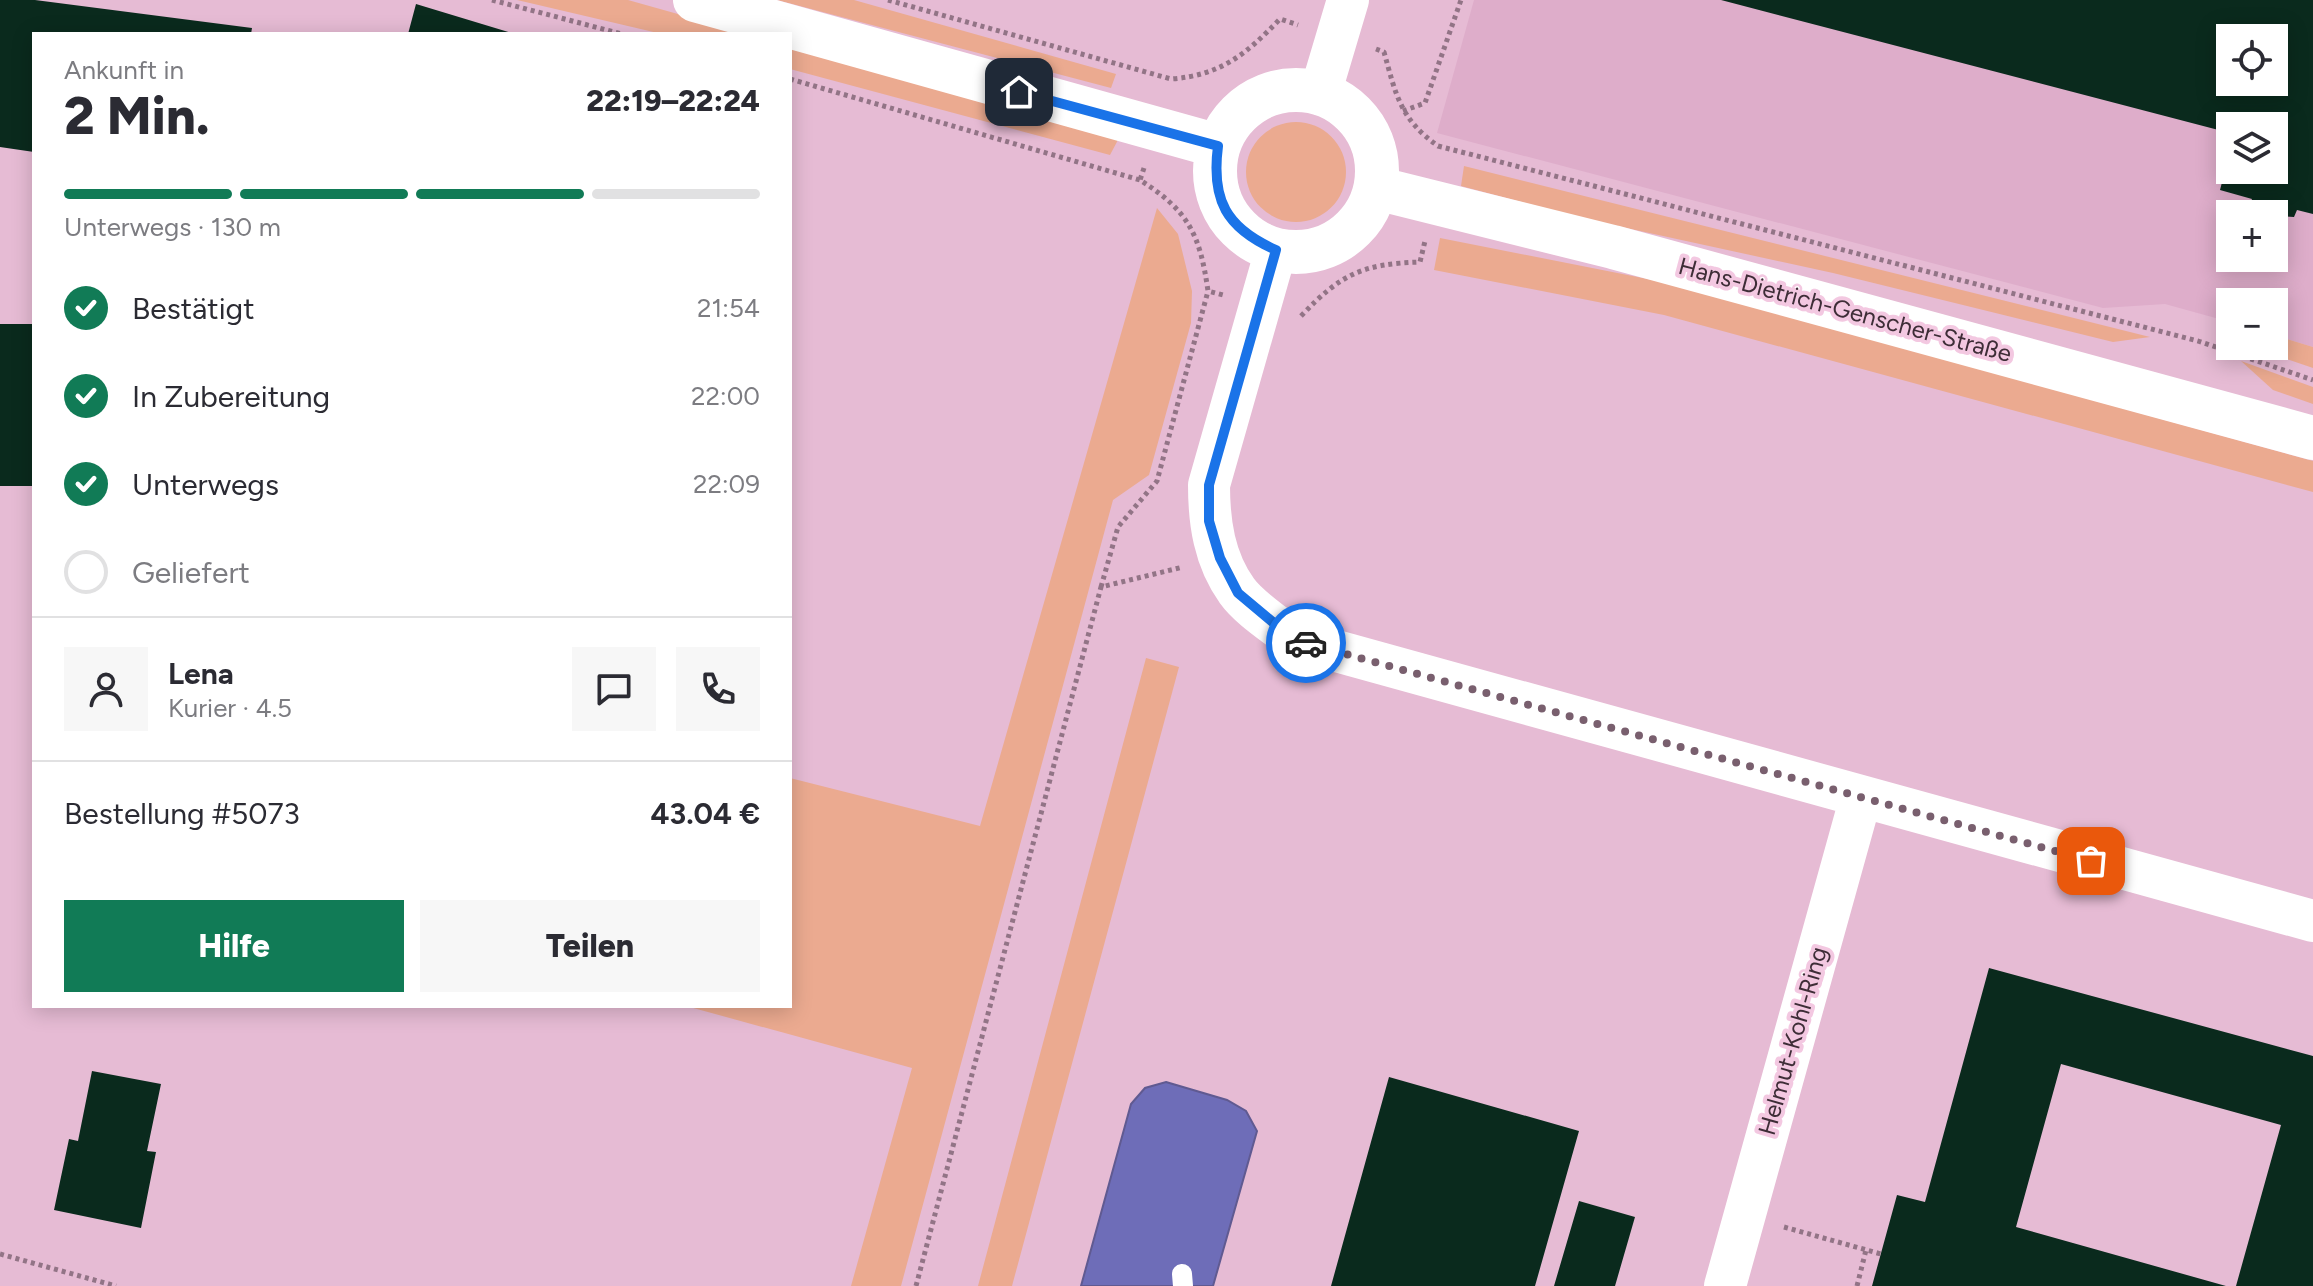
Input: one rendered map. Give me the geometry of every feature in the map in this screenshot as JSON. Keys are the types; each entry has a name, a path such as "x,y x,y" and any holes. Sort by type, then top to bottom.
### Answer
{"street":[{"path":"695,0 1218,146"},
{"path":"1320,94 1343,19"},
{"path":"1295,90 1320,94 1342,104 1366,131 1377,164 1376,188 1366,212 1350,233 1328,246 1302,253 1276,250 1252,240 1232,222 1219,199 1215,173 1218,146 1230,124 1248,106 1270,94 1295,90"},
{"name":"Hans-Dietrich-Genscher-Straße","path":"1376,188 1613,247 2313,438"},
{"path":"1276,250 1209,485 1209,521 1220,558 1238,593 1293,639 2313,921"},
{"name":"Helmut-Kohl-Ring","path":"1725,1286 1861,797"}],"path":[{"path":"492,0 614,32"},
{"path":"888,0 1171,79 1201,76 1225,66 1249,49 1280,19 1343,19 1384,52 1403,111 1415,130 1438,146 2198,341 2313,380"},
{"path":"1403,111 1425,103 1461,0"},
{"path":"792,80 1140,180"},
{"path":"916,1286 1118,527 1157,481 1208,291"},
{"path":"1101,587 1220,558"},
{"path":"1745,1216 1881,1254"},
{"path":"1857,1286 1866,1250"},
{"path":"0,1254 116,1286"}],"shaded area":[{"path":"517,0 628,0 742,32 653,32"},
{"path":"777,0 854,0 1116,74 1111,88"},
{"path":"1474,0 2313,0 2313,347 2288,339 2288,288 2216,288 2216,318 2165,304 2103,308 1437,133"},
{"path":"792,47 1119,138 1110,155 792,70"},
{"path":"1296,122 1324,130 1338,144 1346,172 1338,200 1324,214 1296,222 1268,214 1254,200 1246,172 1254,144 1268,130"},
{"path":"1464,166 2150,337 2113,342 1833,273 1585,219 1461,186"},
{"path":"1157,208 1178,234 1192,291 1191,323 1149,475 1113,500 901,1286 851,1286 912,1068 693,1008 792,1008 792,779 980,826"},
{"path":"1440,238 1673,284 2313,461 2313,492 1664,315 1434,270"},
{"path":"2288,339 2313,347 2313,368 2288,360"},
{"path":"2241,361 2313,387 2313,404 2273,390"},
{"path":"1146,658 1179,667 1012,1286 978,1286"},
{"path":"1166,1082 1227,1100 1246,1111 1257,1131 1213,1286 1081,1286 1131,1104 1145,1088"}],"building":[{"path":"0,0 35,0 252,28 251,32 32,32 32,152 0,147"},
{"path":"1721,0 2313,0 2313,214 2297,210 2294,217 2288,217 2288,200 2252,200 2220,190 2222,184 2288,184 2288,112 2216,112 2216,129"},
{"path":"416,4 509,32 409,32"},
{"path":"0,324 32,324 32,486 0,486"},
{"path":"1989,968 2313,1056 2313,1286 2236,1286 2281,1125 2061,1064 2016,1227 2226,1286 1872,1286 1897,1195 1925,1202"},
{"path":"92,1071 161,1084 147,1151 156,1152 141,1228 54,1210 69,1139 78,1141"},
{"path":"1389,1077 1579,1131 1535,1286 1331,1286"},
{"path":"1579,1201 1635,1217 1615,1286 1554,1286"}],"way so far":[{"path":"1306,643 2091,861"}],"route":[{"path":"1019,92 1218,146 1215,173 1219,199 1232,222 1252,240 1276,250 1209,485 1209,521 1220,558 1238,593 1293,639 1306,643"}]}
